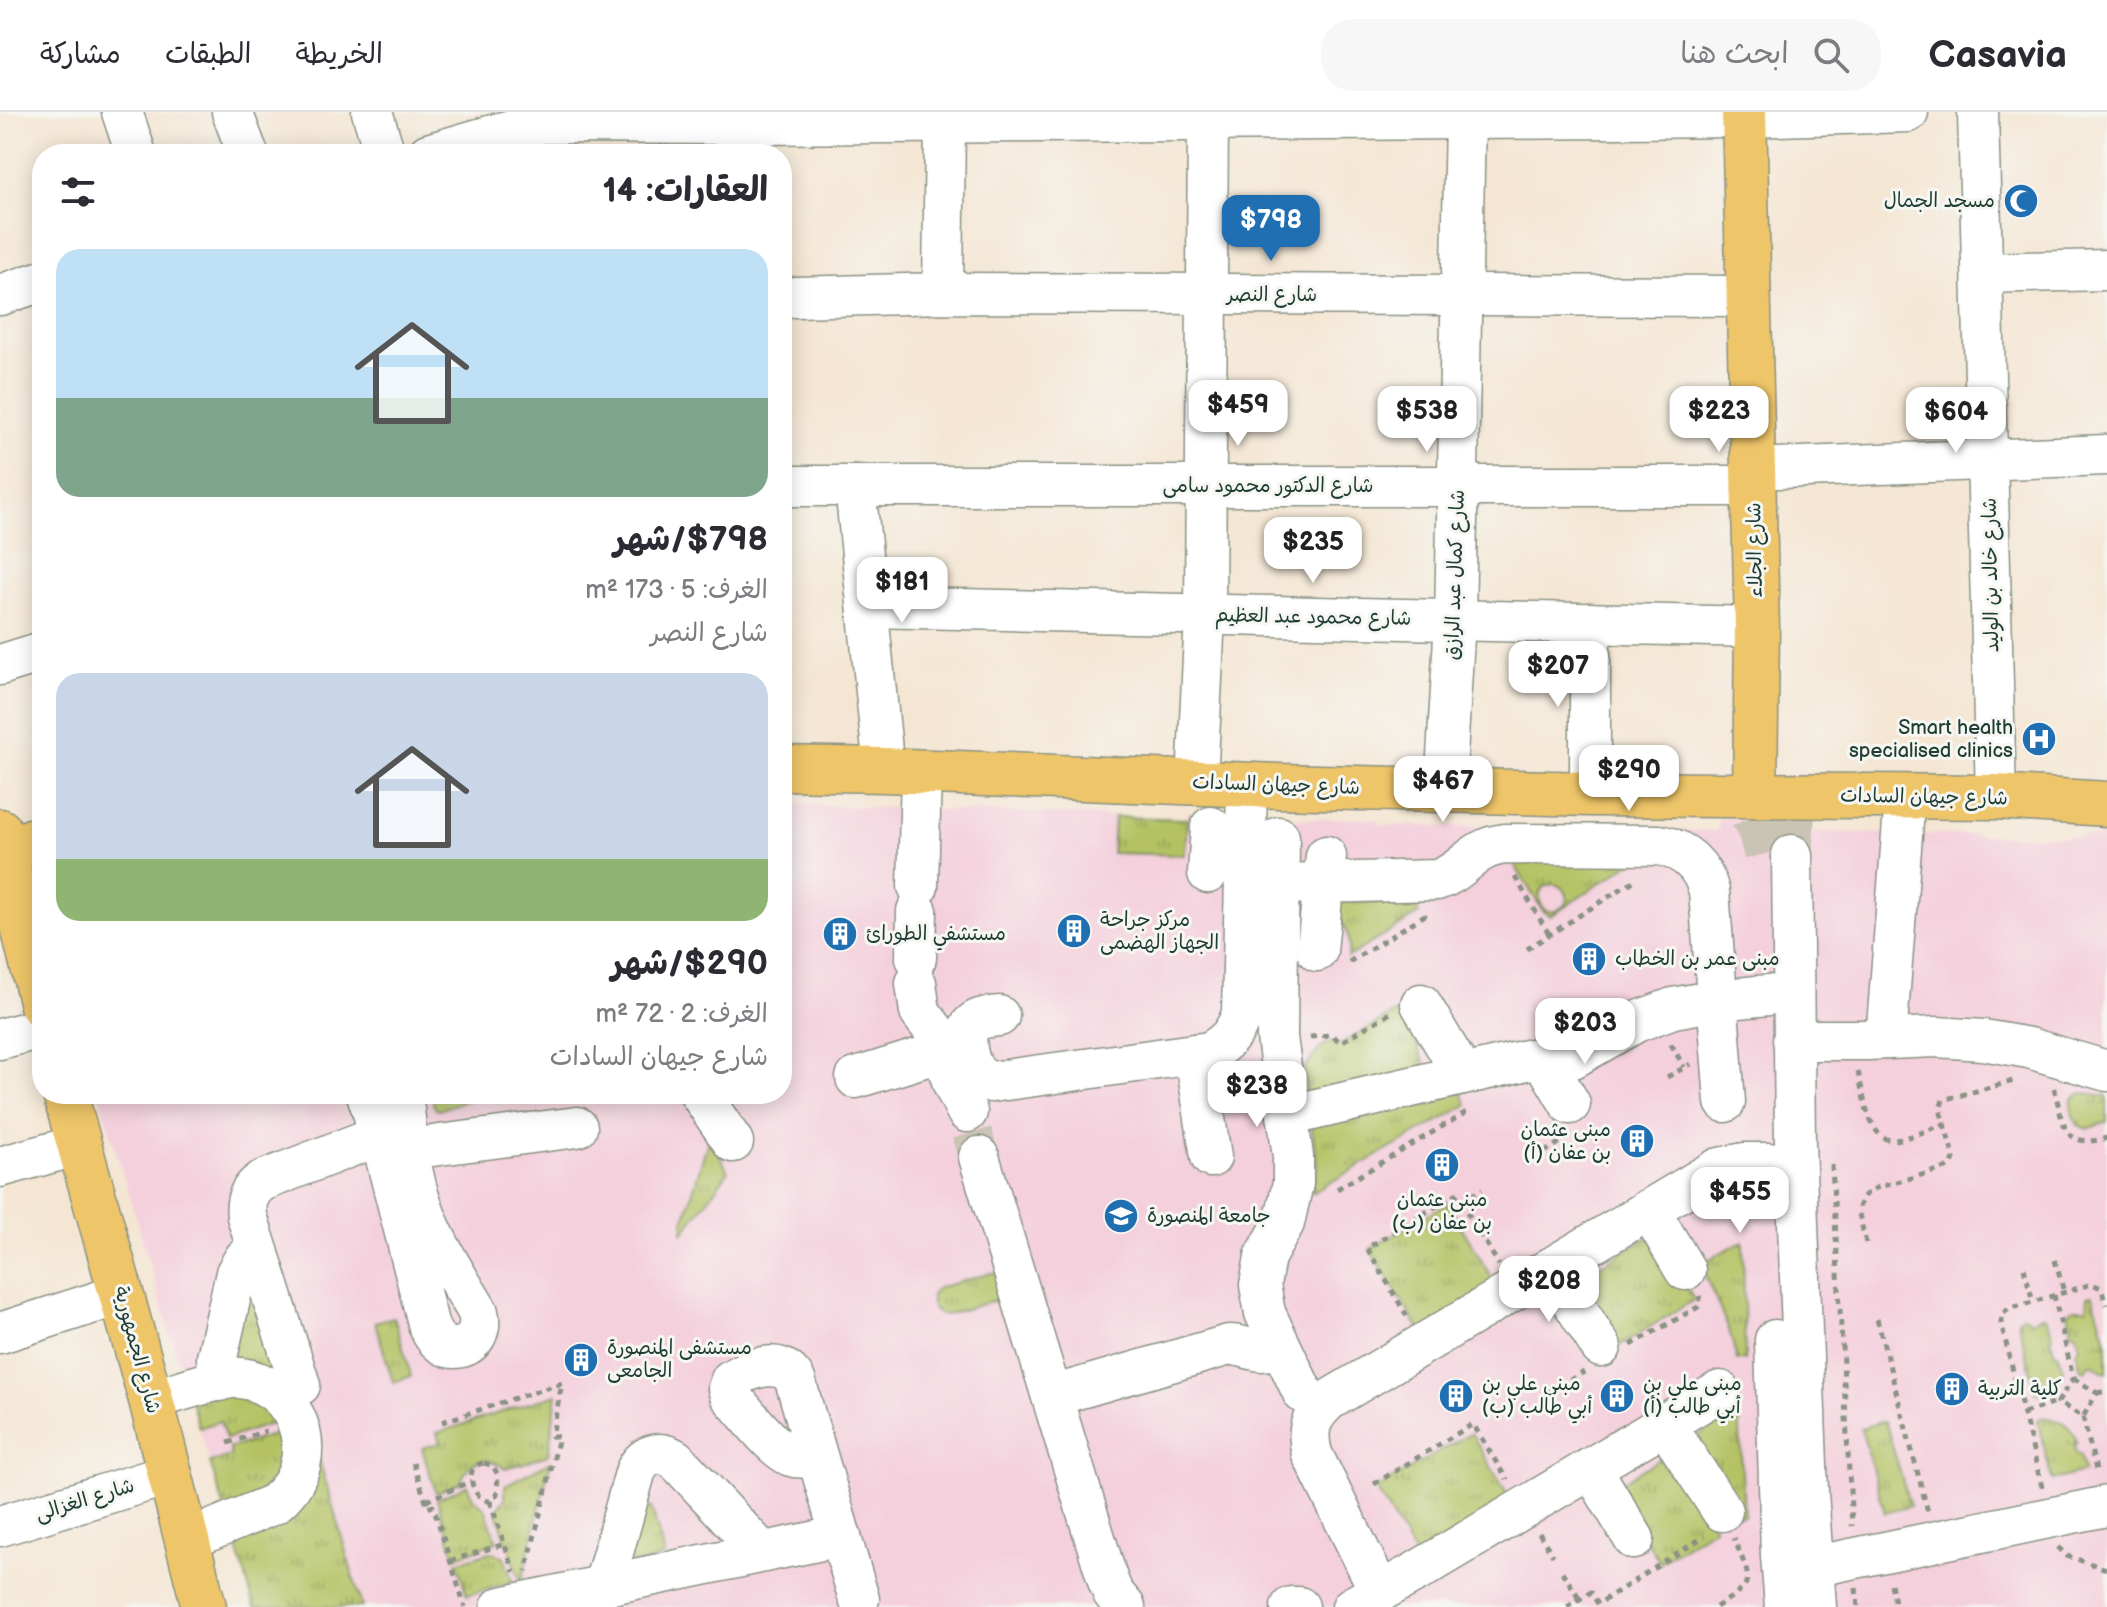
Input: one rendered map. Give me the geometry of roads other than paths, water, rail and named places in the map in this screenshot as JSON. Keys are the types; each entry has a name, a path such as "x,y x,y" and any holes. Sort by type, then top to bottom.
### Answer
{"main road":[{"name":"شارع الجلاء","path":"1744,115 1757,627 1745,803"},
{"name":"شارع جيهان السادات","path":"792,768 902,771 1239,805 1445,790 1590,794 1806,806 1905,797 1996,797 2107,804"},
{"path":"12,843 32,951"},
{"name":"شارع الجمهورية","path":"68,1104 151,1400 204,1607"}],"street":[{"path":"122,112 133,144"},
{"path":"232,112 244,144"},
{"path":"372,112 382,144"},
{"path":"450,144 498,122 545,123 572,118 945,123 1208,116 1465,119 1908,112"},
{"name":"شارع خالد بن الوليد","path":"1978,112 1996,797"},
{"path":"975,1120 991,1082 1209,1052 1230,1037 1242,1013 1239,805 1205,615 1208,116"},
{"name":"شارع كمال عبد الرازق","path":"1445,790 1455,620 1465,119"},
{"path":"943,293 945,123"},
{"path":"1983,273 2107,270"},
{"path":"0,295 32,284"},
{"name":"شارع النصر","path":"795,297 943,293 1749,296"},
{"name":"شارع الدكتور محمود سامى","path":"792,486 1458,486 1753,477 1988,459 2107,455"},
{"path":"855,486 868,607 902,771 918,898 916,971 920,1012 937,1034 953,1084 975,1120"},
{"name":"شارع محمود عبد العظيم","path":"868,607 1757,627"},
{"path":"1590,623 1590,794"},
{"path":"0,665 32,655"},
{"path":"1868,1040 1905,797"},
{"path":"1208,873 1239,805"},
{"path":"1239,805 1278,884 1277,1037 1293,1170 1291,1197 1284,1223 1265,1257 1260,1285 1265,1313 1303,1393"},
{"path":"1278,884 1325,870 1430,881 1444,878 1479,851 1497,845 1659,845 1680,851 1695,864 1707,881 1709,891 1725,1102"},
{"path":"1778,856 1780,932 1793,1040 1770,1163 1793,1492 1812,1567 1816,1607"},
{"path":"1317,951 1325,870"},
{"path":"1780,932 1768,995 1781,1094 1793,1492 1785,1607"},
{"path":"1287,1116 1531,1059 1554,1061 1573,1058 1654,1014 1692,1004 1768,995"},
{"path":"1421,1004 1474,1073"},
{"path":"999,1016 979,1019 967,1030 974,1070 975,1120 1052,1396 1108,1581 1125,1607"},
{"path":"0,1039 32,1031"},
{"path":"1793,1040 1959,1037 2006,1043 2107,1071"},
{"path":"856,1078 943,1051"},
{"path":"1195,1054 1211,1157"},
{"path":"1544,1060 1570,1104"},
{"path":"382,1104 395,1142"},
{"path":"707,1104 733,1142"},
{"path":"300,1385 246,1208 255,1185 395,1142 577,1127"},
{"path":"0,1167 79,1145"},
{"path":"1720,1391 1366,1600 1309,1439 1317,1410 1424,1343 1719,1168 1744,1163 1770,1163"},
{"path":"1649,1209 1685,1270"},
{"path":"219,1381 217,1358 236,1273 244,1259 258,1251"},
{"path":"1551,1268 1603,1357"},
{"path":"0,1333 122,1294"},
{"path":"1052,1396 1229,1345 1261,1352 1281,1347"},
{"path":"151,1400 230,1377 259,1382 283,1398 300,1429 300,1467 285,1494 274,1504 188,1540"},
{"path":"1665,1424 1722,1511"},
{"path":"604,1585 638,1465 659,1453 675,1459 762,1552"},
{"path":"817,1455 859,1599"},
{"path":"1591,1468 1634,1539"},
{"name":"شارع الغزالى","path":"0,1526 171,1474"},
{"path":"1812,1567 2106,1506"},
{"path":"515,1600 604,1585 841,1536"},
{"path":"1291,1607 1299,1607"}],"tunnel":[{"path":"1792,855 1795,815"},
{"path":"1750,817 1758,832 1764,856"},
{"path":"972,1133 979,1157"}],"place":[{"name":"مسجد الجمال","path":"2021,201"},
{"name":"Smart health specialised clinics","path":"2039,739"},
{"name":"مركز جراحة الجهاز الهضمى","path":"1074,931"},
{"name":"مستشفي الطورائ","path":"840,934"},
{"name":"مبنى عمر بن الخطاب","path":"1589,959"},
{"name":"مبنى عثمان بن عفان (أ)","path":"1637,1141"},
{"name":"مبنى عثمان بن عفان (ب)","path":"1442,1165"},
{"name":"جامعة المنصورة","path":"1121,1216"},
{"name":"مستشفى المنصورة الجامعى","path":"581,1360"},
{"name":"كلية التربية","path":"1952,1389"},
{"name":"مبنى علي بن أبي طالب (ب)","path":"1456,1396"},
{"name":"مبنى علي بن أبي طالب (أ)","path":"1617,1396"}]}
